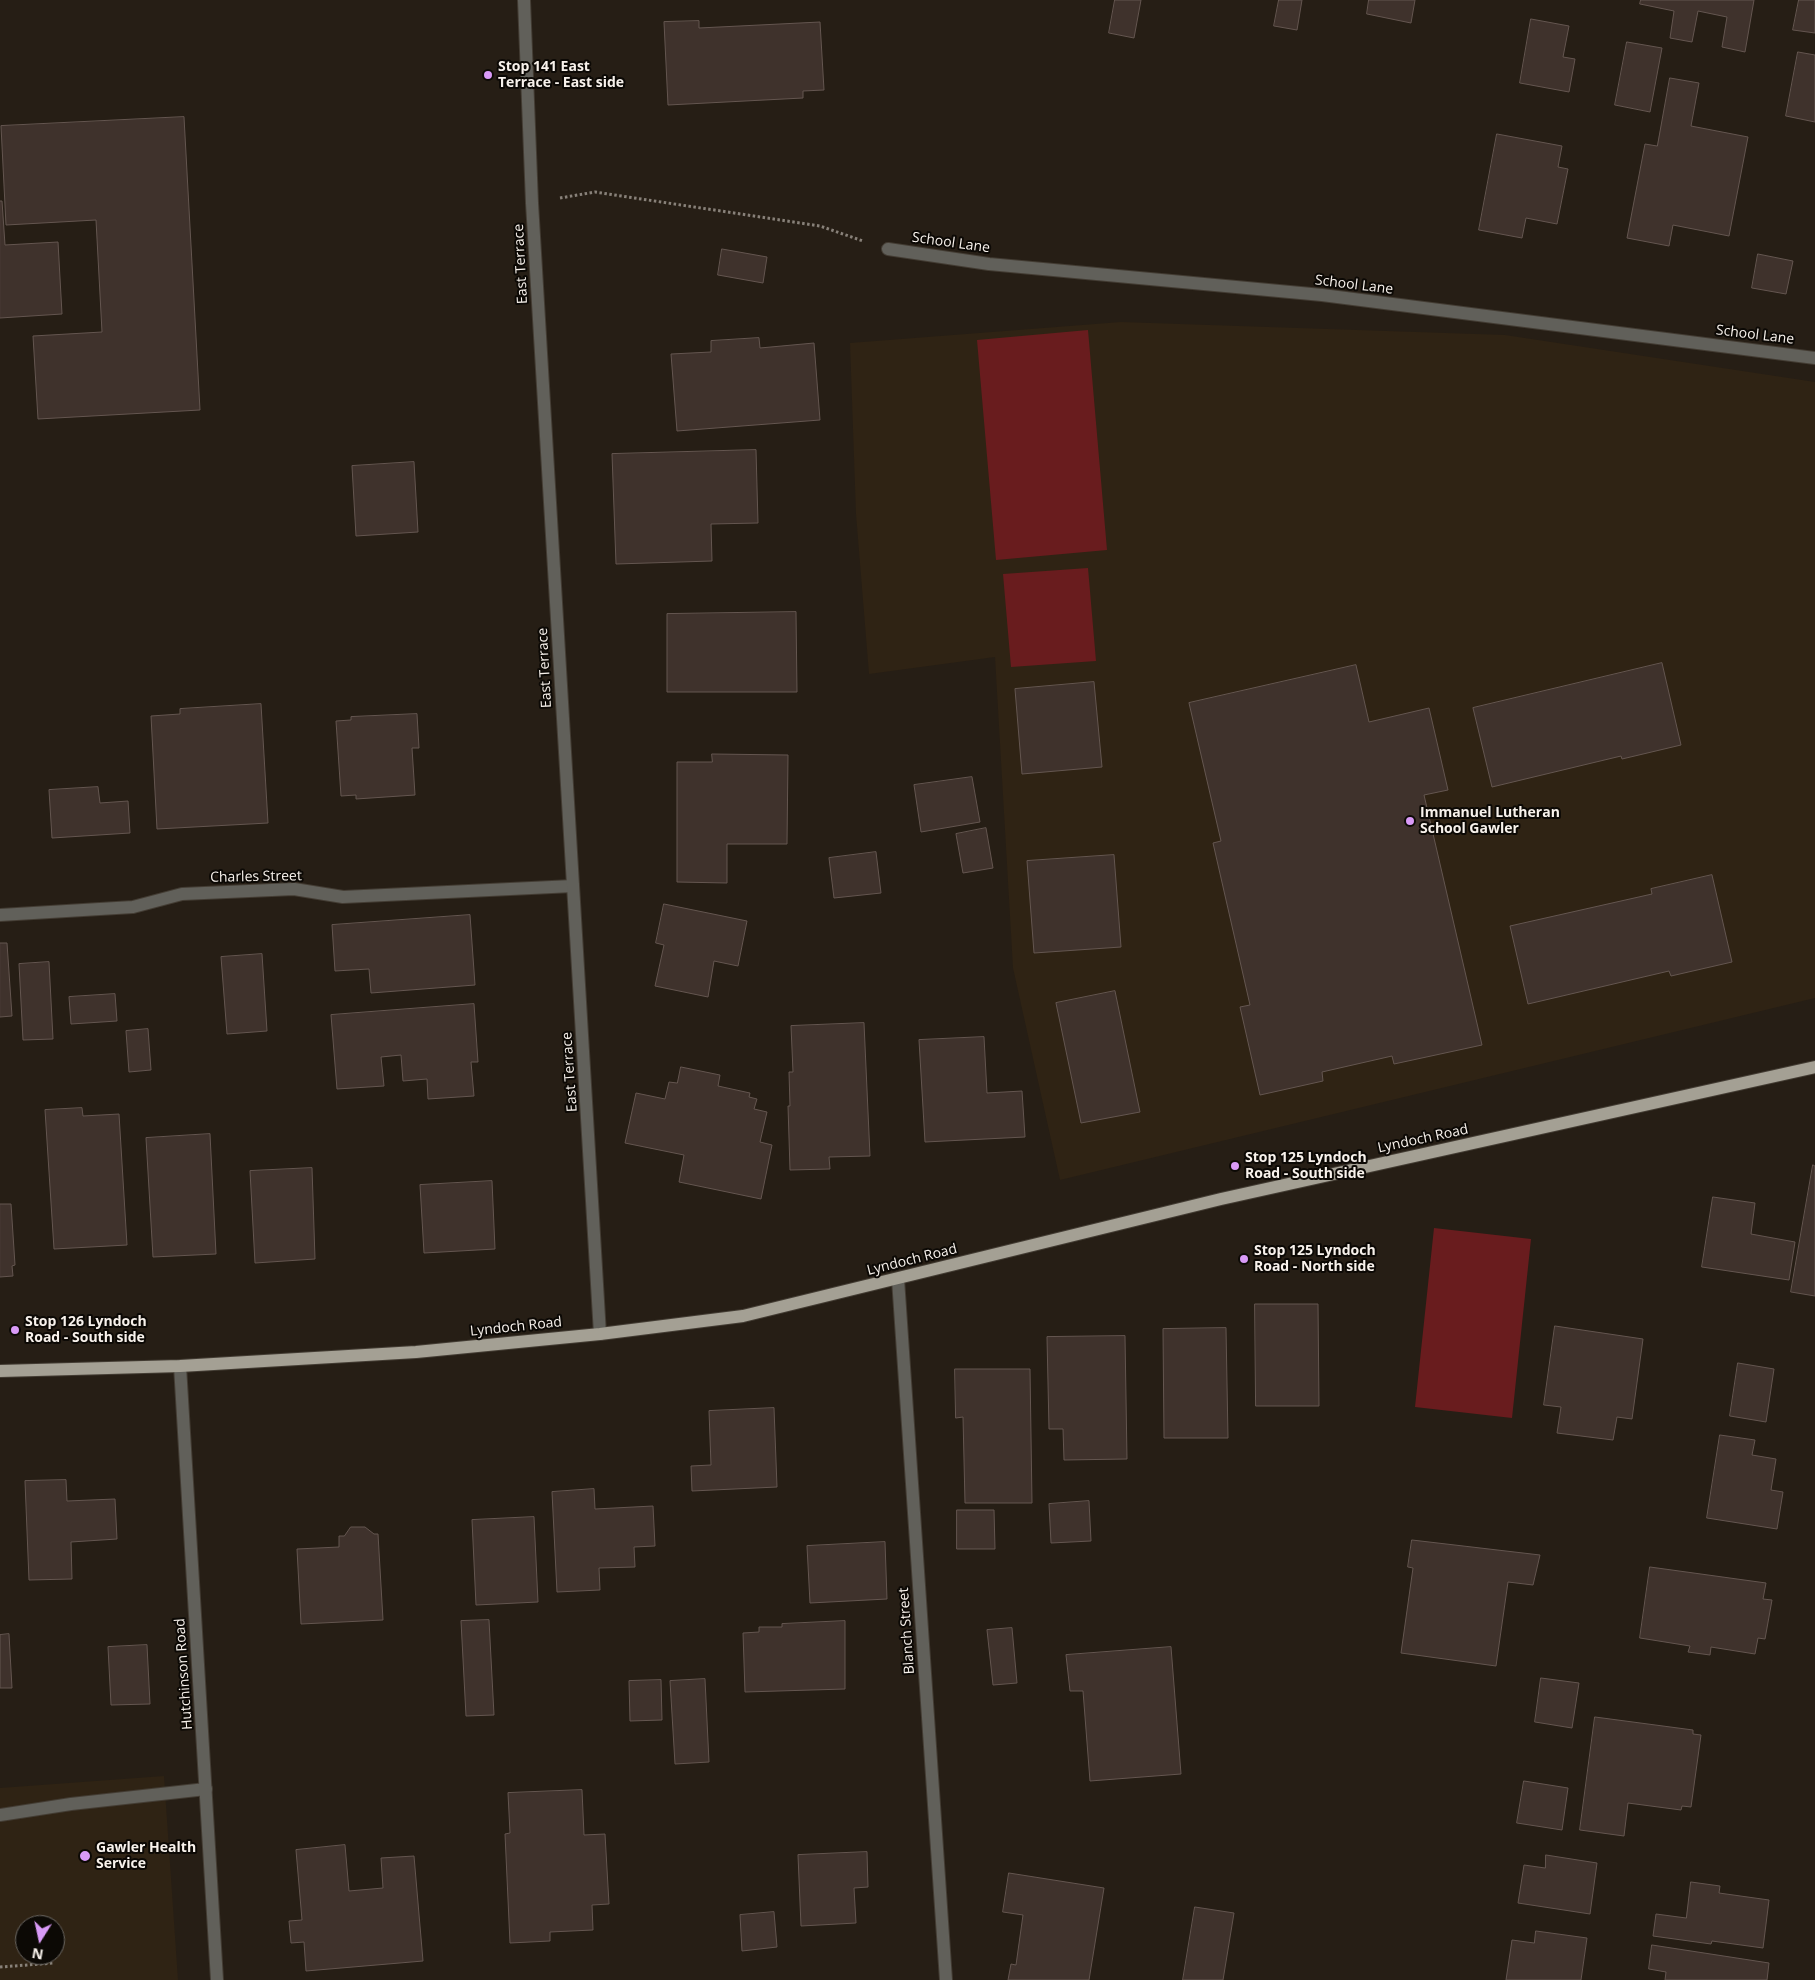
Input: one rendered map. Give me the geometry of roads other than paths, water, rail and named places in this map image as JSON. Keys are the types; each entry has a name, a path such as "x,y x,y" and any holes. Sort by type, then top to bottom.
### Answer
{"main road":[{"name":"Lyndoch Road","path":"0,1371 180,1366 416,1352 600,1334 743,1316 1221,1199 1815,1068"}],"street":[{"name":"East Terrace","path":"524,0 532,203 600,1334"},
{"name":"School Lane","path":"888,249 989,264 1322,295 1815,358"},
{"name":"Charles Street","path":"0,915 133,908 182,894 294,889 344,897 573,886"},
{"name":"Blanch Street","path":"898,1279 946,1980"},
{"name":"Hutchinson Road","path":"180,1366 217,1980"},
{"path":"0,1815 71,1804 206,1789"}],"place":[{"name":"Stop 141 East Terrace - East side","path":"488,75"},
{"name":"Immanuel Lutheran School Gawler","path":"1410,821"},
{"name":"Stop 125 Lyndoch Road - South side","path":"1235,1166"},
{"name":"Stop 125 Lyndoch Road - North side","path":"1244,1259"},
{"name":"Stop 126 Lyndoch Road - South side","path":"15,1330"},
{"name":"Gawler Health Service","path":"85,1856"}]}
